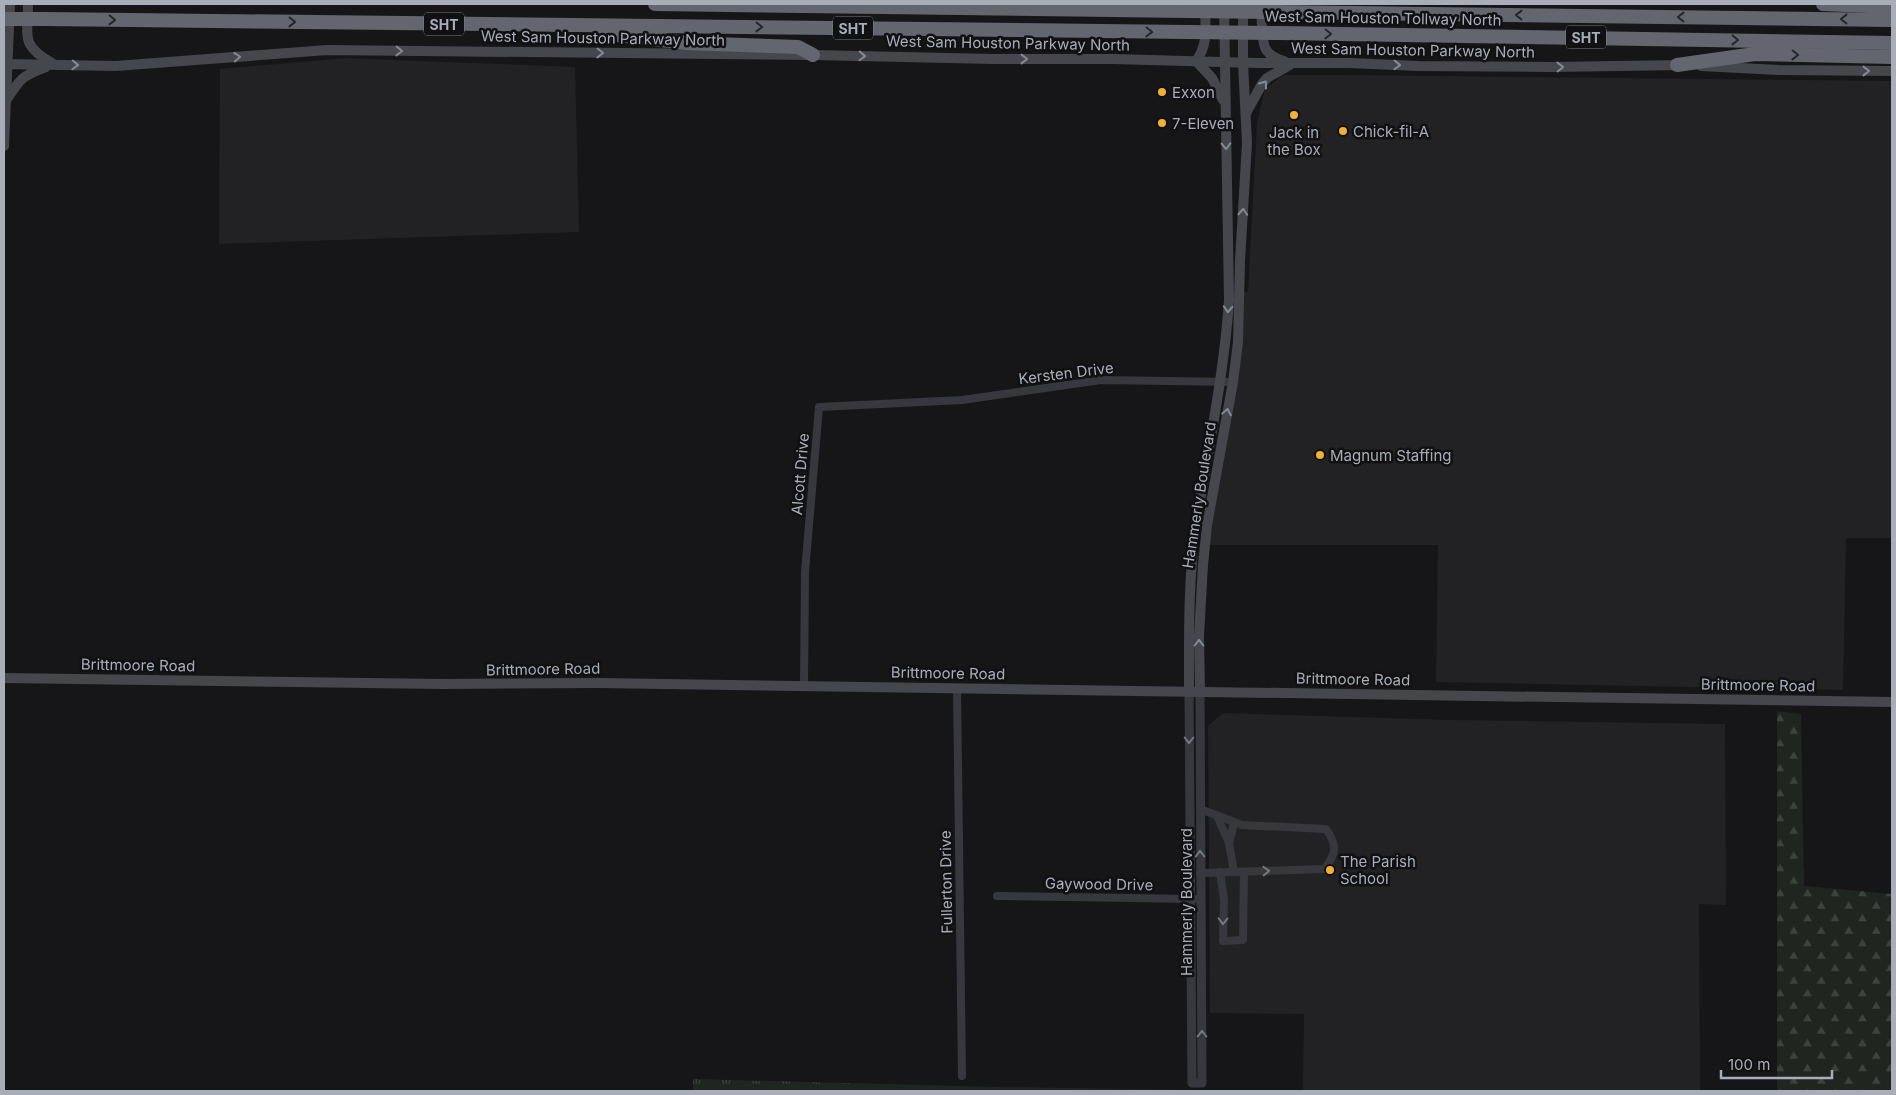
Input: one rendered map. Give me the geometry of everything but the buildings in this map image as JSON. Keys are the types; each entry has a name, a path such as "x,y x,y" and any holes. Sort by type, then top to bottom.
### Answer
{"highway":[{"name":"West Sam Houston Tollway North","path":"655,4 1892,20"},
{"path":"1823,4 1892,7"},
{"name":"West Sam Houston Tollway North","path":"4,19 1279,33 1892,43"},
{"path":"518,24 687,43 798,47 813,55"},
{"path":"1677,65 1755,54 1892,57"}],"main road":[{"path":"4,146 10,4"},
{"path":"28,4 28,43 37,54 54,64"},
{"path":"1205,4 1205,45 1203,53 1196,61 1215,82 1225,106"},
{"name":"Hammerly Boulevard","path":"1189,691 1188,640 1196,525 1221,382 1229,300 1224,4"},
{"name":"Hammerly Boulevard","path":"1200,692 1199,636 1206,535 1233,382 1240,300 1247,143 1243,63 1243,4"},
{"path":"1263,4 1263,42 1265,50 1272,56 1291,64"},
{"name":"West Sam Houston Parkway North","path":"6,64 116,66 327,50 813,55 1551,67 1677,65 1779,70 1892,71"},
{"path":"6,100 26,74 54,64"},
{"path":"1246,114 1267,78 1291,64"},
{"name":"Brittmoore Road","path":"4,678 443,684 598,683 1892,702"}],"street":[{"name":"Kersten Drive","path":"962,400 1101,380 1233,382"},
{"name":"Alcott Drive","path":"804,686 805,572 819,407 962,400"},
{"name":"Fullerton Drive","path":"957,688 962,1076"},
{"name":"Hammerly Boulevard","path":"1189,691 1189,899 1192,1083 1202,1083 1200,692"},
{"path":"1200,809 1242,826 1326,829 1334,840 1334,855 1325,869 1200,873"},
{"path":"1217,816 1229,844 1234,872"},
{"path":"1189,823 1200,824"},
{"path":"1229,844 1234,823"},
{"path":"1220,872 1224,900 1223,941 1244,940 1244,872"},
{"name":"Gaywood Drive","path":"997,896 1200,899"},
{"path":"1191,995 1201,994"}],"shaded area":[{"path":"346,58 575,67 579,232 219,244 220,69"},
{"path":"1283,75 1892,81 1892,538 1846,538 1843,690 1436,682 1438,545 1205,545 1233,382 1240,292 1248,292 1257,123 1265,89"},
{"path":"1223,713 1450,720 1725,724 1726,905 1699,904 1700,1091 1303,1091 1304,1014 1210,1013 1208,726"}],"green space":[{"path":"1777,711 1801,714 1804,886 1892,894 1892,1091 1777,1091"},
{"path":"693,1079 994,1087 1264,1091 693,1091"}],"place":[{"name":"Exxon","path":"1162,92"},
{"name":"Jack in the Box","path":"1294,115"},
{"name":"7-Eleven","path":"1162,123"},
{"name":"Chick-fil-A","path":"1343,131"},
{"name":"Magnum Staffing","path":"1320,455"},
{"name":"The Parish School","path":"1330,870"}]}
